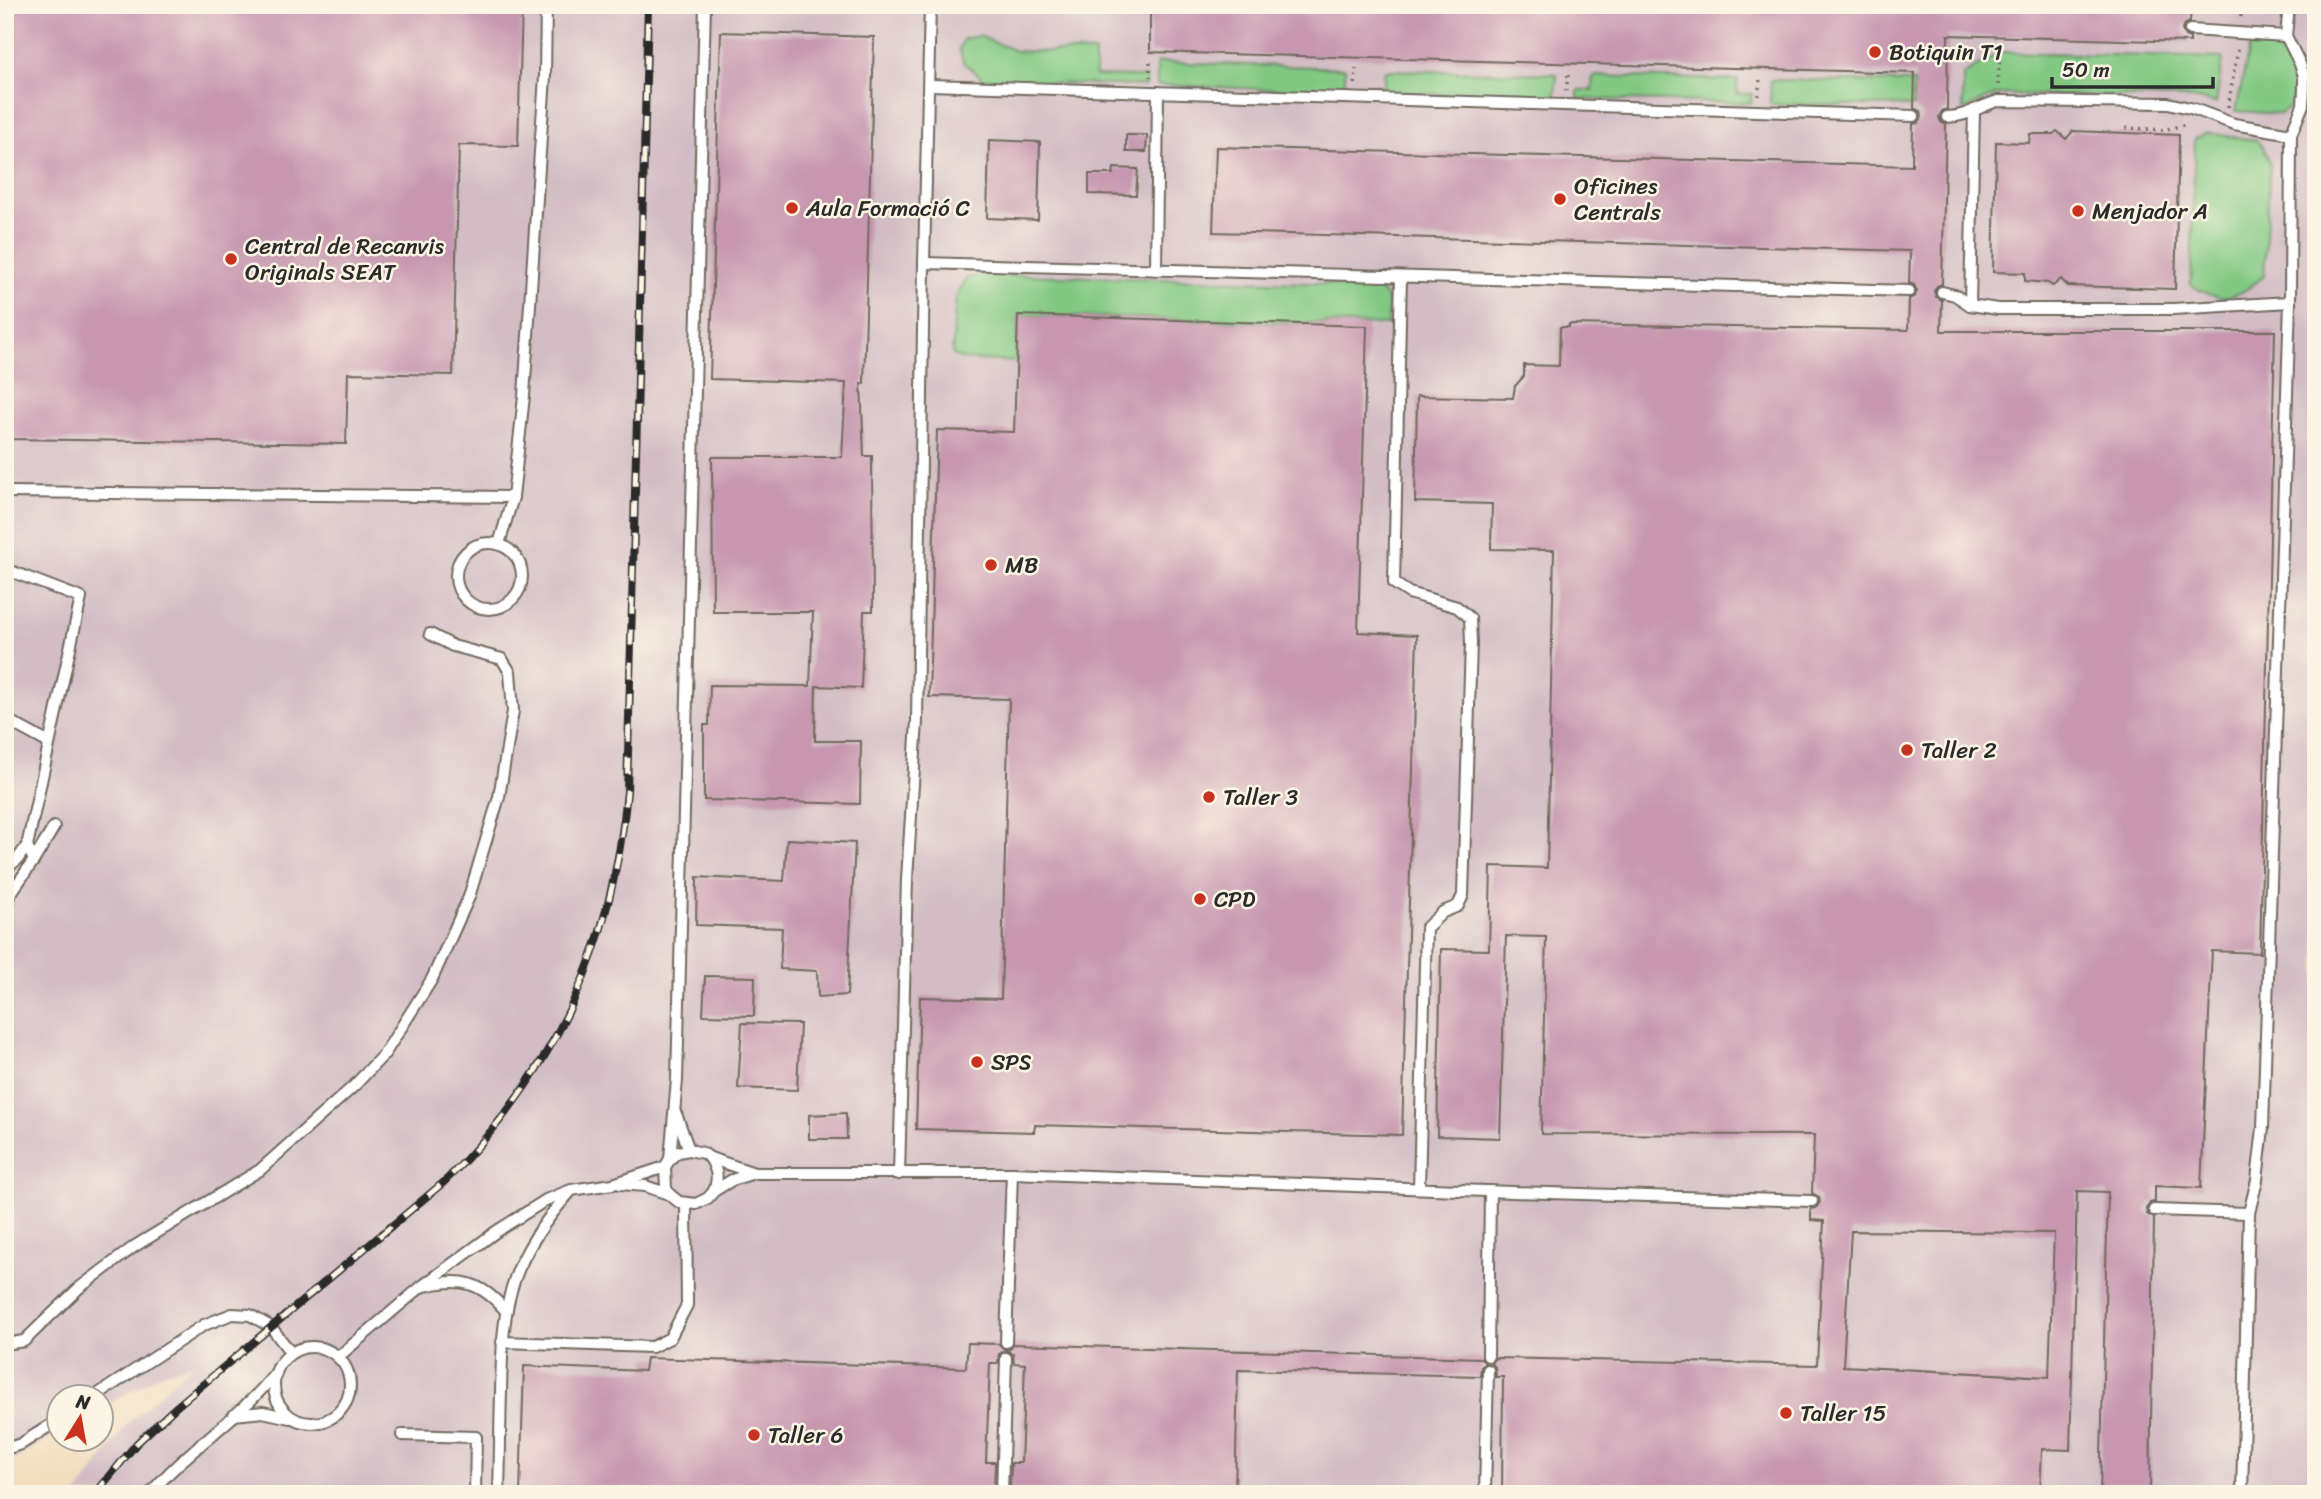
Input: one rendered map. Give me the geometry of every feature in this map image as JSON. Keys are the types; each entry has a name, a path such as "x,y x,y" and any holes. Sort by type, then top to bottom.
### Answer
{"lane":[{"path":"499,544 513,497 524,396 545,76 546,5"},
{"path":"669,1194 664,1177 675,1111 705,5"},
{"path":"899,1174 907,879 917,721 930,5"},
{"path":"2242,1494 2249,1213 2257,1180 2263,1128 2290,302 2291,134 2303,105 2304,76 2286,36 2289,5"},
{"path":"2190,30 2286,36"},
{"path":"929,85 1154,88 1914,116"},
{"path":"1154,88 1156,270"},
{"path":"1947,117 1961,117 1998,101 2168,103 2234,124 2291,134"},
{"path":"1970,305 1974,110"},
{"path":"924,263 1909,291"},
{"path":"1401,277 1394,583 1409,593 1457,607 1470,618 1463,895 1458,906 1443,912 1426,928 1419,1188"},
{"path":"1942,292 1955,295 1970,305 1998,309 2173,309 2290,302"},
{"path":"5,492 513,497"},
{"path":"488,542 499,544 512,551 520,561 523,578 520,589 509,603 499,608 484,609 472,605 462,596 457,586 458,563 474,545 488,542"},
{"path":"5,569 81,598 27,846 17,860 5,868"},
{"path":"5,1344 24,1341 79,1288 135,1246 260,1171 355,1085 385,1053 427,988 469,897 499,797 513,711 510,672 502,659 453,646 430,634"},
{"path":"5,719 49,743"},
{"path":"5,911 11,893 54,827"},
{"path":"27,846 34,860"},
{"path":"675,1111 690,1150"},
{"path":"613,1184 668,1163 678,1152 690,1150 754,1173"},
{"path":"710,1158 717,1170 718,1180 714,1191"},
{"path":"338,1357 421,1287 525,1213 546,1200 571,1190 613,1184 645,1186 669,1194 686,1204 696,1204 732,1180 754,1173 1012,1173 1812,1201"},
{"path":"1006,1342 1012,1173"},
{"path":"499,1494 502,1342 506,1311 514,1279 533,1238 571,1190"},
{"path":"1488,1356 1490,1191"},
{"path":"502,1342 652,1347 670,1338 687,1305 686,1204"},
{"path":"2154,1210 2249,1213"},
{"path":"421,1287 439,1282 469,1283 493,1296 506,1311"},
{"path":"113,1384 204,1325 232,1314 250,1315 271,1327 291,1353"},
{"path":"150,1494 164,1476 234,1415 257,1396 281,1362 291,1353 315,1347 327,1350 338,1357 346,1367 350,1391 346,1404 328,1421 302,1423 264,1412 234,1415"},
{"path":"1002,1494 1006,1358"},
{"path":"1485,1494 1488,1370"},
{"path":"275,1374 273,1391 279,1406 291,1418"},
{"path":"5,1449 21,1444 46,1428"},
{"path":"402,1435 476,1437 475,1494"}],"path":[{"path":"2126,128 2164,130 2214,117 2228,109 2241,15 2264,5"},
{"path":"1997,94 2000,52"},
{"path":"1150,62 1154,88"},
{"path":"1566,98 1568,75"},
{"path":"1758,104 1760,80"}],"shaded area":[{"path":"5,5 2316,5 2316,1494 77,1494 106,1454 116,1454 116,1440 128,1423 195,1362 158,1375 116,1400 116,1384 46,1384 46,1441 5,1465"}],"green space":[{"path":"979,36 1016,51 1095,52 1095,76 1146,77 1145,86 986,81 964,63 959,49 964,39"},
{"path":"2268,46 2287,56 2292,62 2295,84 2292,105 2281,114 2236,111 2249,48"},
{"path":"2000,52 2223,58 2216,103 2193,98 1997,94 1963,110 1963,75"},
{"path":"1157,62 1345,68 1345,92 1157,85"},
{"path":"1385,70 1557,74 1555,96 1369,93 1369,85 1383,86"},
{"path":"1593,76 1738,80 1737,94 1752,94 1751,103 1578,99 1578,90 1592,90"},
{"path":"1771,80 1914,82 1913,106 1770,104"},
{"path":"2207,133 2256,140 2263,147 2270,162 2264,276 2246,290 2229,297 2212,296 2191,285 2195,139"},
{"path":"985,274 1377,285 1388,300 1388,325 1018,315 1017,362 961,359 952,354 956,296 967,278"}],"building":[{"name":"Central de Recanvis Originals SEAT","path":"5,5 522,5 518,146 459,145 453,375 348,373 346,444 5,439"},
{"name":"Taller 2","path":"1150,5 2191,5 2190,22 2184,25 2182,30 2185,36 2190,38 2190,42 1948,35 1947,109 1942,111 1939,117 1946,125 1942,284 1934,291 1936,297 1942,300 1941,331 2275,331 2260,953 2212,951 2201,1188 2155,1186 2155,1202 2150,1203 2146,1209 2147,1214 2154,1218 2150,1494 2100,1494 2108,1192 2077,1191 2070,1450 2042,1449 2040,1494 1502,1494 1503,1377 1496,1377 1495,1367 1491,1363 1495,1358 1817,1365 1824,1221 1811,1220 1811,1209 1816,1208 1820,1202 1819,1197 1812,1193 1814,1135 1541,1134 1546,937 1506,936 1500,1138 1437,1136 1441,949 1489,950 1491,866 1547,868 1554,550 1491,549 1492,504 1415,502 1417,396 1513,398 1515,386 1524,376 1524,365 1559,366 1560,327 1569,327 1569,324 1908,330 1909,299 1915,296 1917,291 1914,285 1909,283 1910,251 1213,232 1216,147 1912,166 1913,124 1918,123 1922,117 1921,112 1914,108 1915,73 1150,52","holes":["1851,1231 2054,1233 2049,1377 1843,1366"]},
{"path":"721,32 874,37 864,383 861,383 864,456 872,456 873,611 864,611 861,688 816,686 815,741 861,741 860,804 704,800 704,725 709,725 710,685 810,686 813,612 713,612 712,457 842,457 846,383 710,379"},
{"name":"Menjador A","path":"2057,131 2066,139 2073,131 2179,135 2175,289 2068,286 2061,279 2053,286 2025,281 2025,273 1993,272 1996,142 2029,143 2030,134 2053,134"},
{"path":"1126,135 1147,135 1146,152 1126,152"},
{"path":"989,140 1040,142 1038,220 987,218"},
{"path":"1114,168 1138,169 1136,195 1089,194 1089,174 1113,174"},
{"name":"Taller 3","path":"1018,315 1367,326 1358,632 1417,635 1402,1135 1035,1125 1034,1132 916,1129 920,997 1001,999 1009,699 929,697 937,430 1014,432"},
{"path":"787,839 855,843 847,995 818,997 817,971 780,969 782,928 696,925 697,877 784,881"},
{"path":"705,976 755,977 754,1016 703,1015"},
{"path":"742,1023 800,1024 797,1090 738,1088"},
{"path":"846,1113 847,1139 809,1139 809,1115"},
{"name":"Taller 6","path":"968,1343 999,1344 1005,1350 1010,1349 1013,1344 1481,1358 1485,1363 1481,1367 1480,1376 1238,1370 1235,1494 1010,1494 1011,1463 1021,1463 1025,1364 1014,1363 1013,1354 1006,1350 999,1354 998,1363 990,1363 986,1462 995,1462 994,1494 520,1494 524,1366 644,1371 646,1358 966,1368"}],"railway":[{"path":"95,1494 137,1443 176,1407 444,1182 483,1141 547,1052 572,1004 592,955 608,903 620,849 627,792 648,5"}],"place":[{"name":"Botiquin T1","path":"1875,52"},
{"name":"Oficines Centrals","path":"1560,199"},
{"name":"Aula Formació C","path":"792,208"},
{"name":"Menjador A","path":"2078,211"},
{"name":"Central de Recanvis Originals SEAT","path":"231,259"},
{"name":"MB","path":"991,565"},
{"name":"Taller 2","path":"1907,750"},
{"name":"Taller 3","path":"1209,797"},
{"name":"CPD","path":"1200,899"},
{"name":"SPS","path":"977,1062"},
{"name":"Taller 15","path":"1786,1413"},
{"name":"Taller 6","path":"754,1435"}]}
